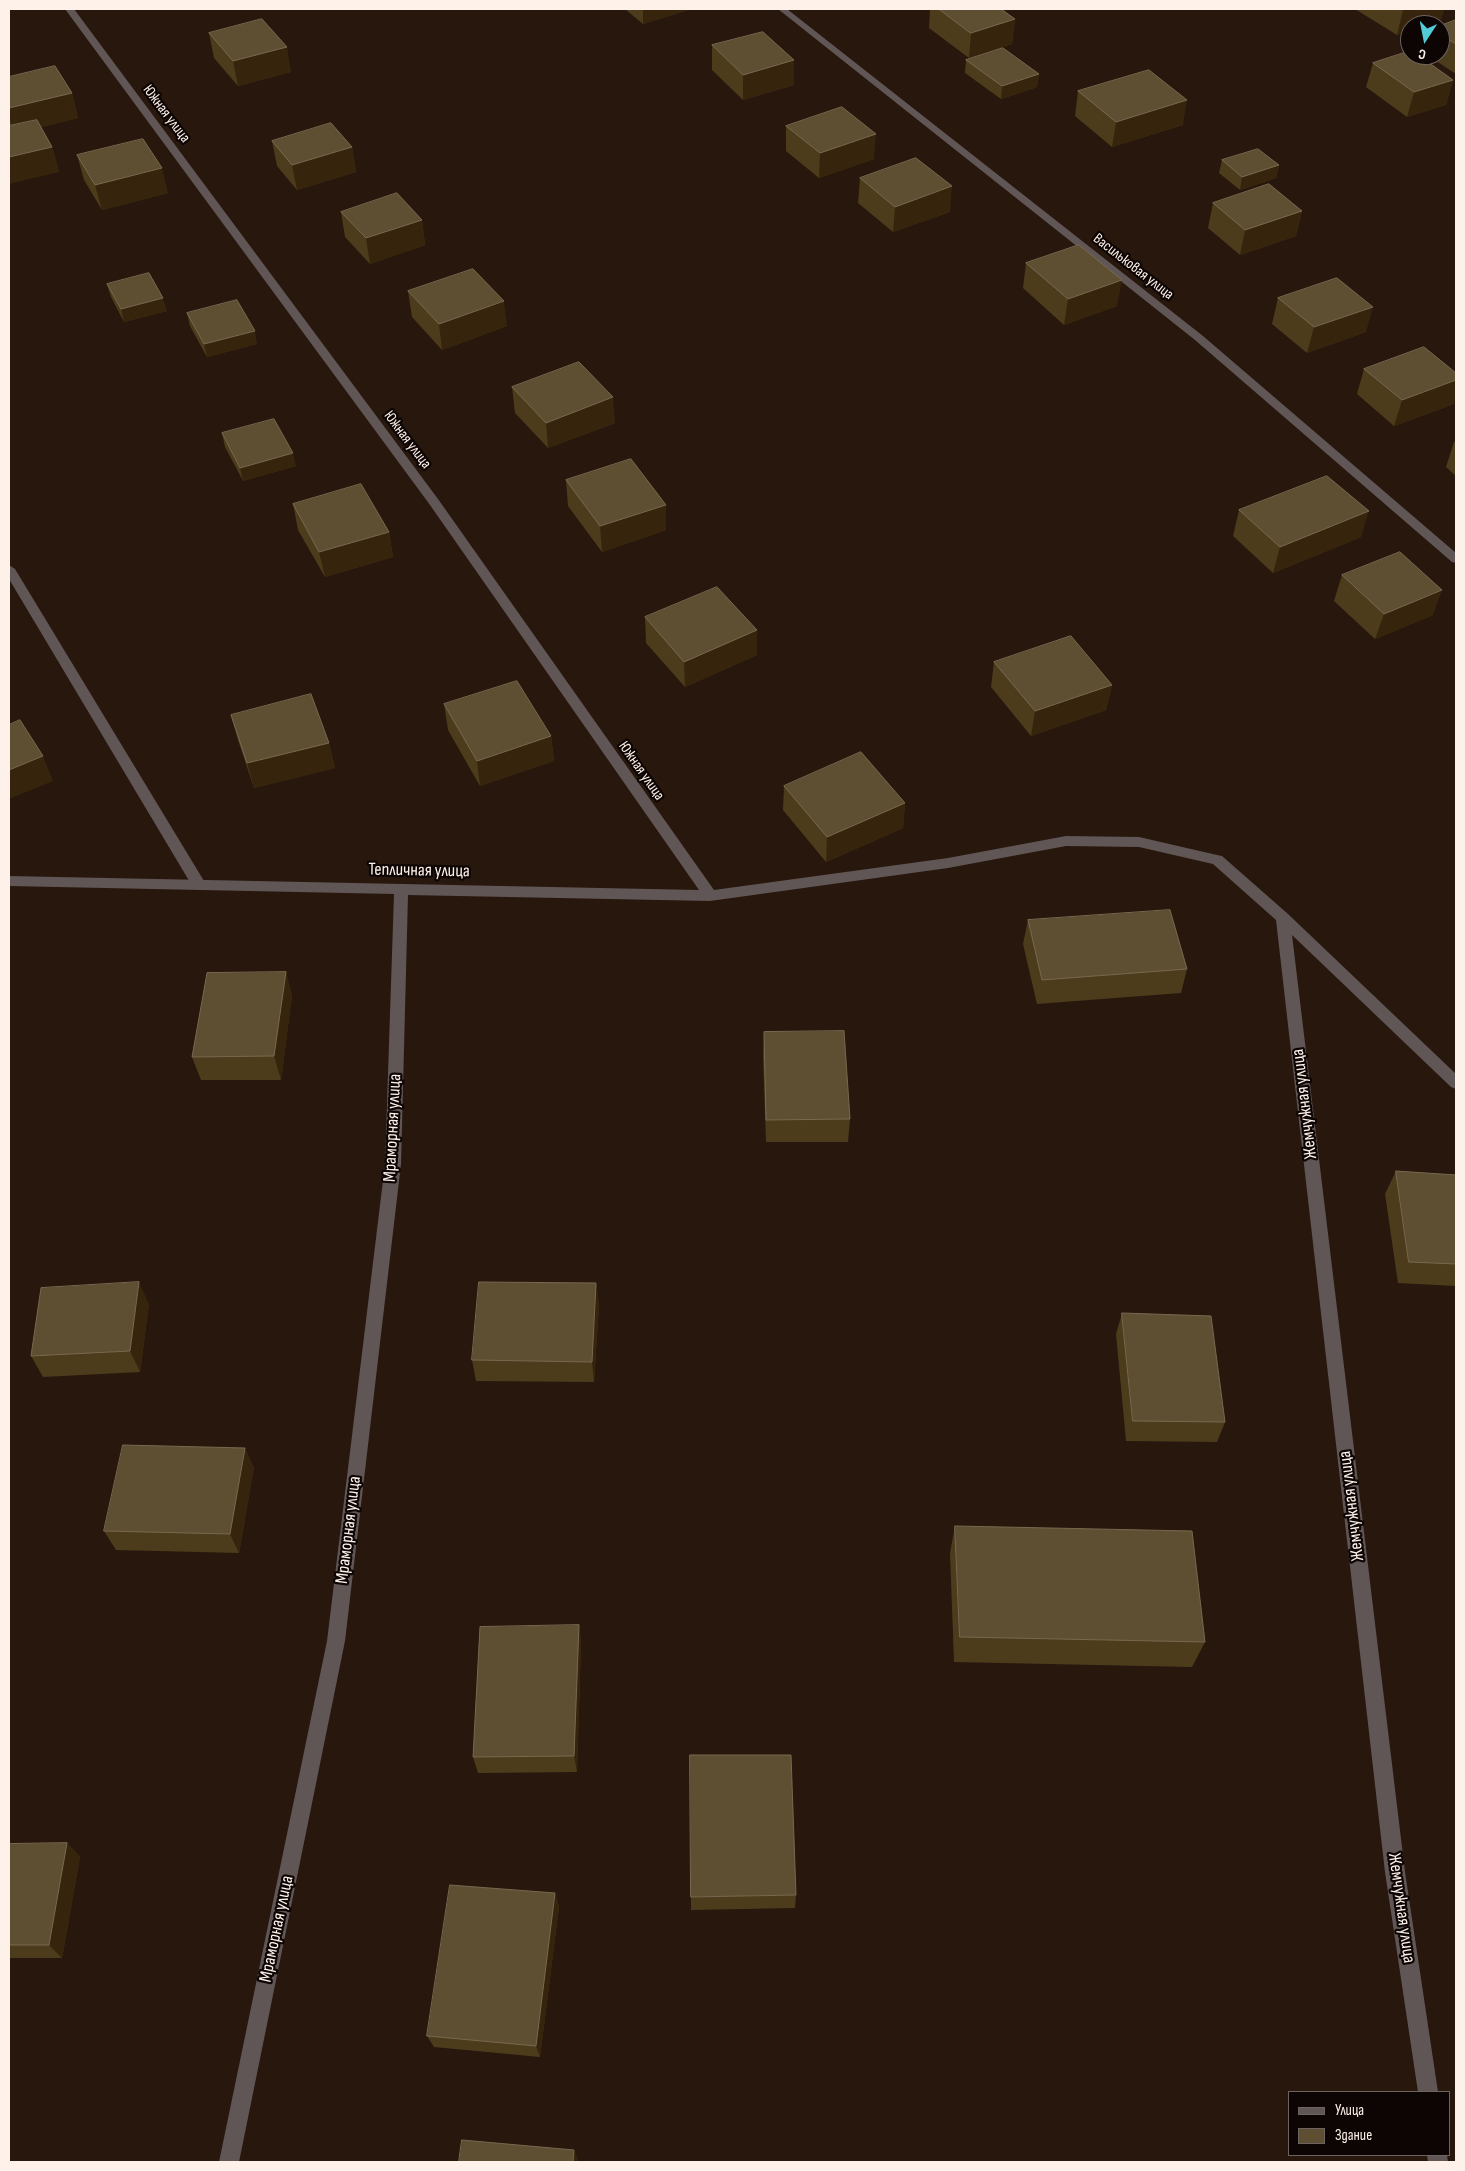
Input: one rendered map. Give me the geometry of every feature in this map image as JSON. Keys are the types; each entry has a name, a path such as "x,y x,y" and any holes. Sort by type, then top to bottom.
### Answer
{"street":[{"name":"Южная улица","path":"69,9 434,502 710,896"},
{"name":"Васильковая улица","path":"782,9 1199,338 1456,559"},
{"path":"9,569 199,885"},
{"name":"Тепличная улица","path":"9,881 710,896 948,863 1066,841 1139,842 1217,860 1283,918 1456,1083"},
{"name":"Мраморная улица","path":"229,2162 336,1641 393,1164 401,890"},
{"name":"Жемчужная улица","path":"1283,918 1394,1862 1428,2091"}],"building":[{"path":"939,9 1001,9 1015,19 971,33"},
{"path":"262,19 287,47 233,61 209,33"},
{"path":"1456,20 1456,44 1450,40 1450,22"},
{"path":"763,32 794,60 743,75 712,45"},
{"path":"1003,48 1039,74 1002,86 966,60"},
{"path":"1400,54 1400,65 1432,65 1453,80 1414,92 1373,63"},
{"path":"55,66 72,93 9,108 9,77"},
{"path":"1149,70 1187,100 1116,122 1078,91"},
{"path":"842,107 876,134 820,153 786,126"},
{"path":"37,120 52,147 9,157 9,126"},
{"path":"331,123 352,147 292,165 272,141"},
{"path":"143,139 162,168 95,185 77,155"},
{"path":"1258,149 1279,165 1242,177 1222,160"},
{"path":"916,158 952,186 895,207 860,178"},
{"path":"1269,184 1302,211 1245,230 1213,203"},
{"path":"397,193 422,220 366,238 341,212"},
{"path":"1079,245 1122,280 1068,299 1026,263"},
{"path":"473,269 504,301 439,324 408,291"},
{"path":"149,273 163,298 121,309 107,284"},
{"path":"1337,278 1373,307 1314,327 1278,298"},
{"path":"237,300 255,331 204,344 187,313"},
{"path":"1424,347 1456,373 1456,380 1402,400 1364,369"},
{"path":"579,362 613,397 546,423 512,387"},
{"path":"274,419 293,453 240,468 222,433"},
{"path":"631,459 666,505 600,526 566,480"},
{"path":"1327,476 1369,511 1280,547 1239,510"},
{"path":"361,484 389,532 319,552 293,504"},
{"path":"1400,552 1442,590 1384,614 1342,575"},
{"path":"717,587 757,630 684,662 645,617"},
{"path":"1071,636 1112,685 1035,711 994,662"},
{"path":"517,681 551,736 477,761 444,704"},
{"path":"311,694 329,743 247,763 231,715"},
{"path":"20,720 43,756 9,770 9,725"},
{"path":"861,752 905,803 827,837 784,786"},
{"path":"1170,910 1187,969 1042,980 1028,920"},
{"path":"286,972 274,1056 192,1057 207,973"},
{"path":"844,1031 850,1119 766,1120 764,1032"},
{"path":"1396,1171 1456,1175 1456,1264 1409,1262"},
{"path":"139,1282 130,1351 31,1356 41,1288"},
{"path":"479,1282 596,1283 592,1362 472,1360"},
{"path":"1122,1313 1211,1316 1225,1422 1133,1421"},
{"path":"123,1445 245,1448 230,1534 104,1531"},
{"path":"955,1526 1192,1531 1205,1642 960,1637"},
{"path":"579,1625 574,1756 473,1757 480,1627"},
{"path":"690,1755 791,1755 796,1895 691,1897"},
{"path":"67,1843 49,1945 9,1945 9,1844"},
{"path":"450,1885 555,1893 536,2046 427,2036"},
{"path":"462,2140 574,2150 573,2162 459,2162"}]}
